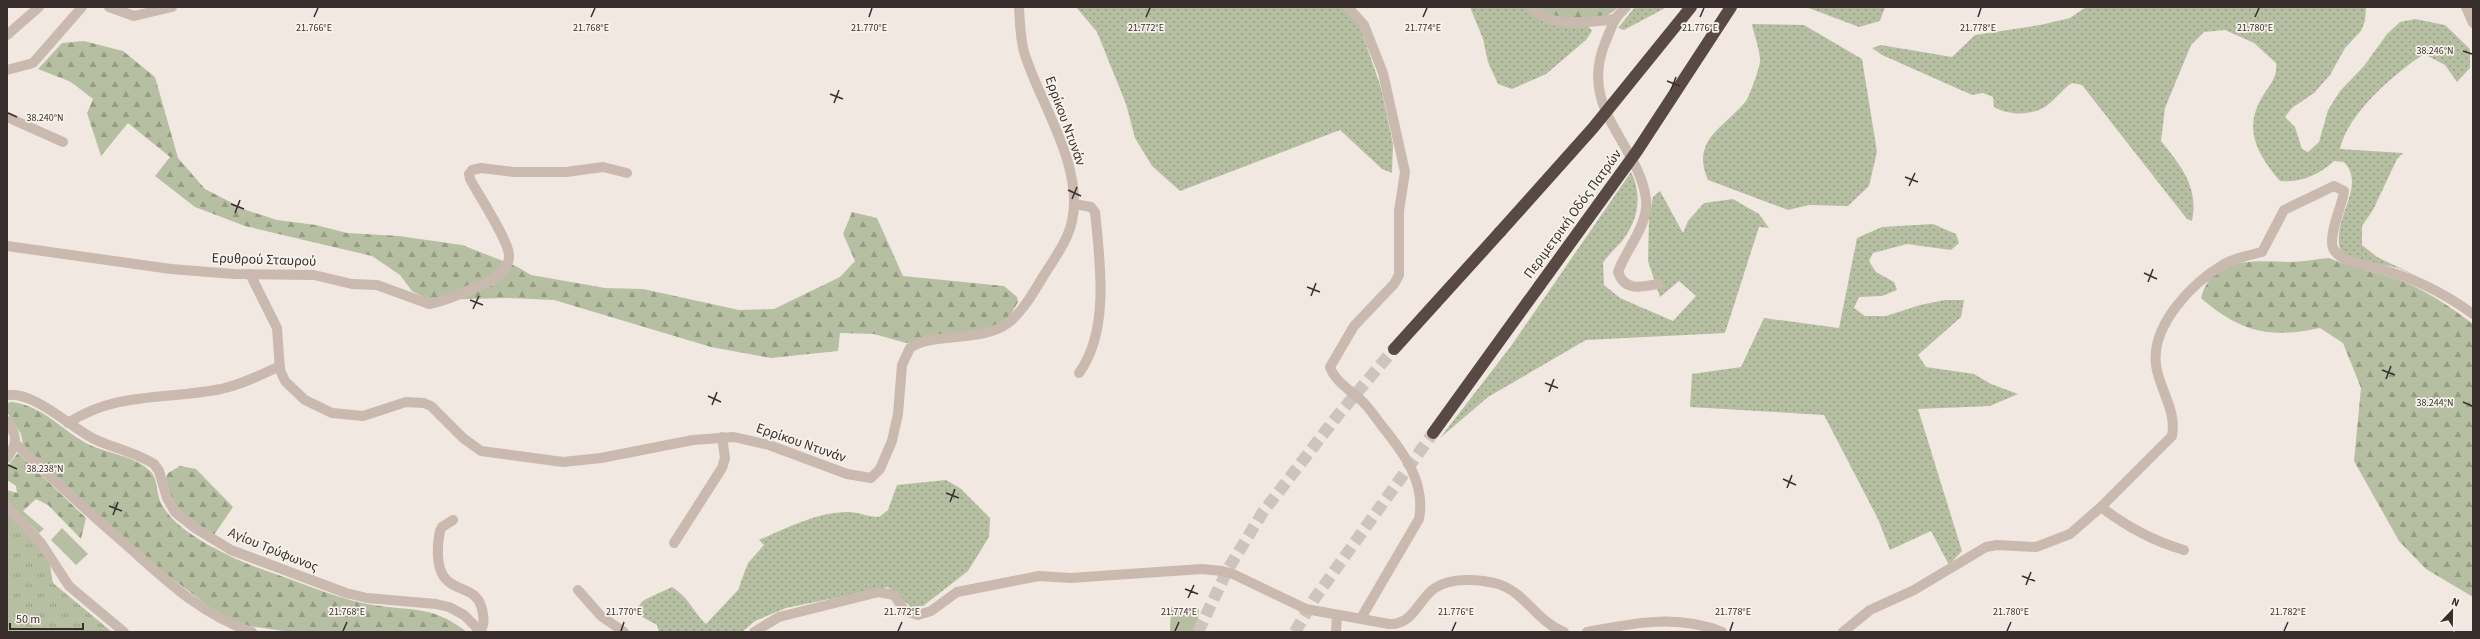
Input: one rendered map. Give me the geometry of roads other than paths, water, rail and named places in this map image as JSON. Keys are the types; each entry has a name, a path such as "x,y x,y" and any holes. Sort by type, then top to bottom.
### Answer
{"highway":[{"path":"1394,349 1593,128 1691,7"},
{"name":"Περιμετρική Οδός Πατρών","path":"1433,433 1637,151 1731,7"}],"street":[{"path":"7,35 39,7"},
{"path":"7,70 33,63 82,7"},
{"path":"109,7 134,16 172,7"},
{"name":"Ερρίκου Ντυνάν","path":"250,274 277,328 280,366 285,381 294,392 326,411 342,415 363,416 406,402 426,403 472,446 486,453 570,462 722,437 769,445 856,476 873,478 887,456 892,440 898,414 902,365 910,348 923,343 990,331 1012,319 1036,288 1062,247 1071,227 1074,204 1070,175 1061,145 1024,53 1019,7"},
{"path":"1348,7 1364,25 1383,73 1406,172 1399,211 1399,275 1394,284 1354,326 1330,367 1332,375 1364,403 1406,458 1416,480 1421,506 1419,519 1361,618"},
{"path":"1533,7 1548,19 1566,22 1584,23 1614,19"},
{"path":"1626,7 1614,19 1599,59 1598,85 1613,128 1639,174 1646,201 1642,222 1618,272 1621,280 1628,287 1640,288 1658,284"},
{"path":"2466,7 2473,23"},
{"path":"7,117 63,142"},
{"name":"Ερυθρού Σταυρού","path":"7,246 150,267 250,274 310,275 352,284 374,284 420,302 436,303 492,280 504,268 508,258 505,243 470,179 469,174 472,170 481,168 514,172 566,172 603,167 627,172"},
{"path":"1842,632 1870,610 1914,590 1986,547 1997,545 2036,547 2070,534 2101,507 2172,436 2172,416 2156,365 2156,342 2162,326 2188,293 2225,264 2262,252 2284,210 2334,186 2338,187 2344,191 2344,197 2331,241 2334,250 2350,262 2397,273 2446,294 2473,314"},
{"path":"1074,204 1091,207 1095,212 1100,253 1098,323 1089,359 1079,373"},
{"path":"68,423 115,401 221,389 241,383 280,366"},
{"name":"Αγίου Τρύφωνος","path":"7,395 14,394 30,400 95,439 154,464 160,471 167,498 175,512 195,528 231,550 346,593 366,598 436,604 449,607 464,615 481,632"},
{"path":"7,421 15,434 15,443 7,458"},
{"path":"674,543 722,468 725,458 722,437"},
{"path":"15,443 91,517 174,588 220,620 252,632"},
{"path":"7,506 41,543 69,586 124,632"},
{"path":"2101,507 2128,526 2156,541 2184,550"},
{"path":"453,520 442,527 440,531 439,567 447,580 470,592 480,601 484,624 481,632"},
{"path":"754,632 779,617 879,592 894,595 905,611 918,615 931,611 956,592 1019,579 1039,576 1070,578 1202,569 1222,570 1300,607 1389,624 1400,623 1410,616 1435,588 1451,583 1475,581 1497,584 1509,589 1549,624 1564,632"},
{"path":"578,590 601,616 624,632"},
{"path":"1336,632 1337,615"},
{"path":"1586,632 1613,626 1678,620 1696,623 1722,632"}],"tunnel":[{"path":"1198,632 1228,569 1263,512 1338,415 1394,349"},
{"path":"1295,632 1315,598 1433,433"}]}
